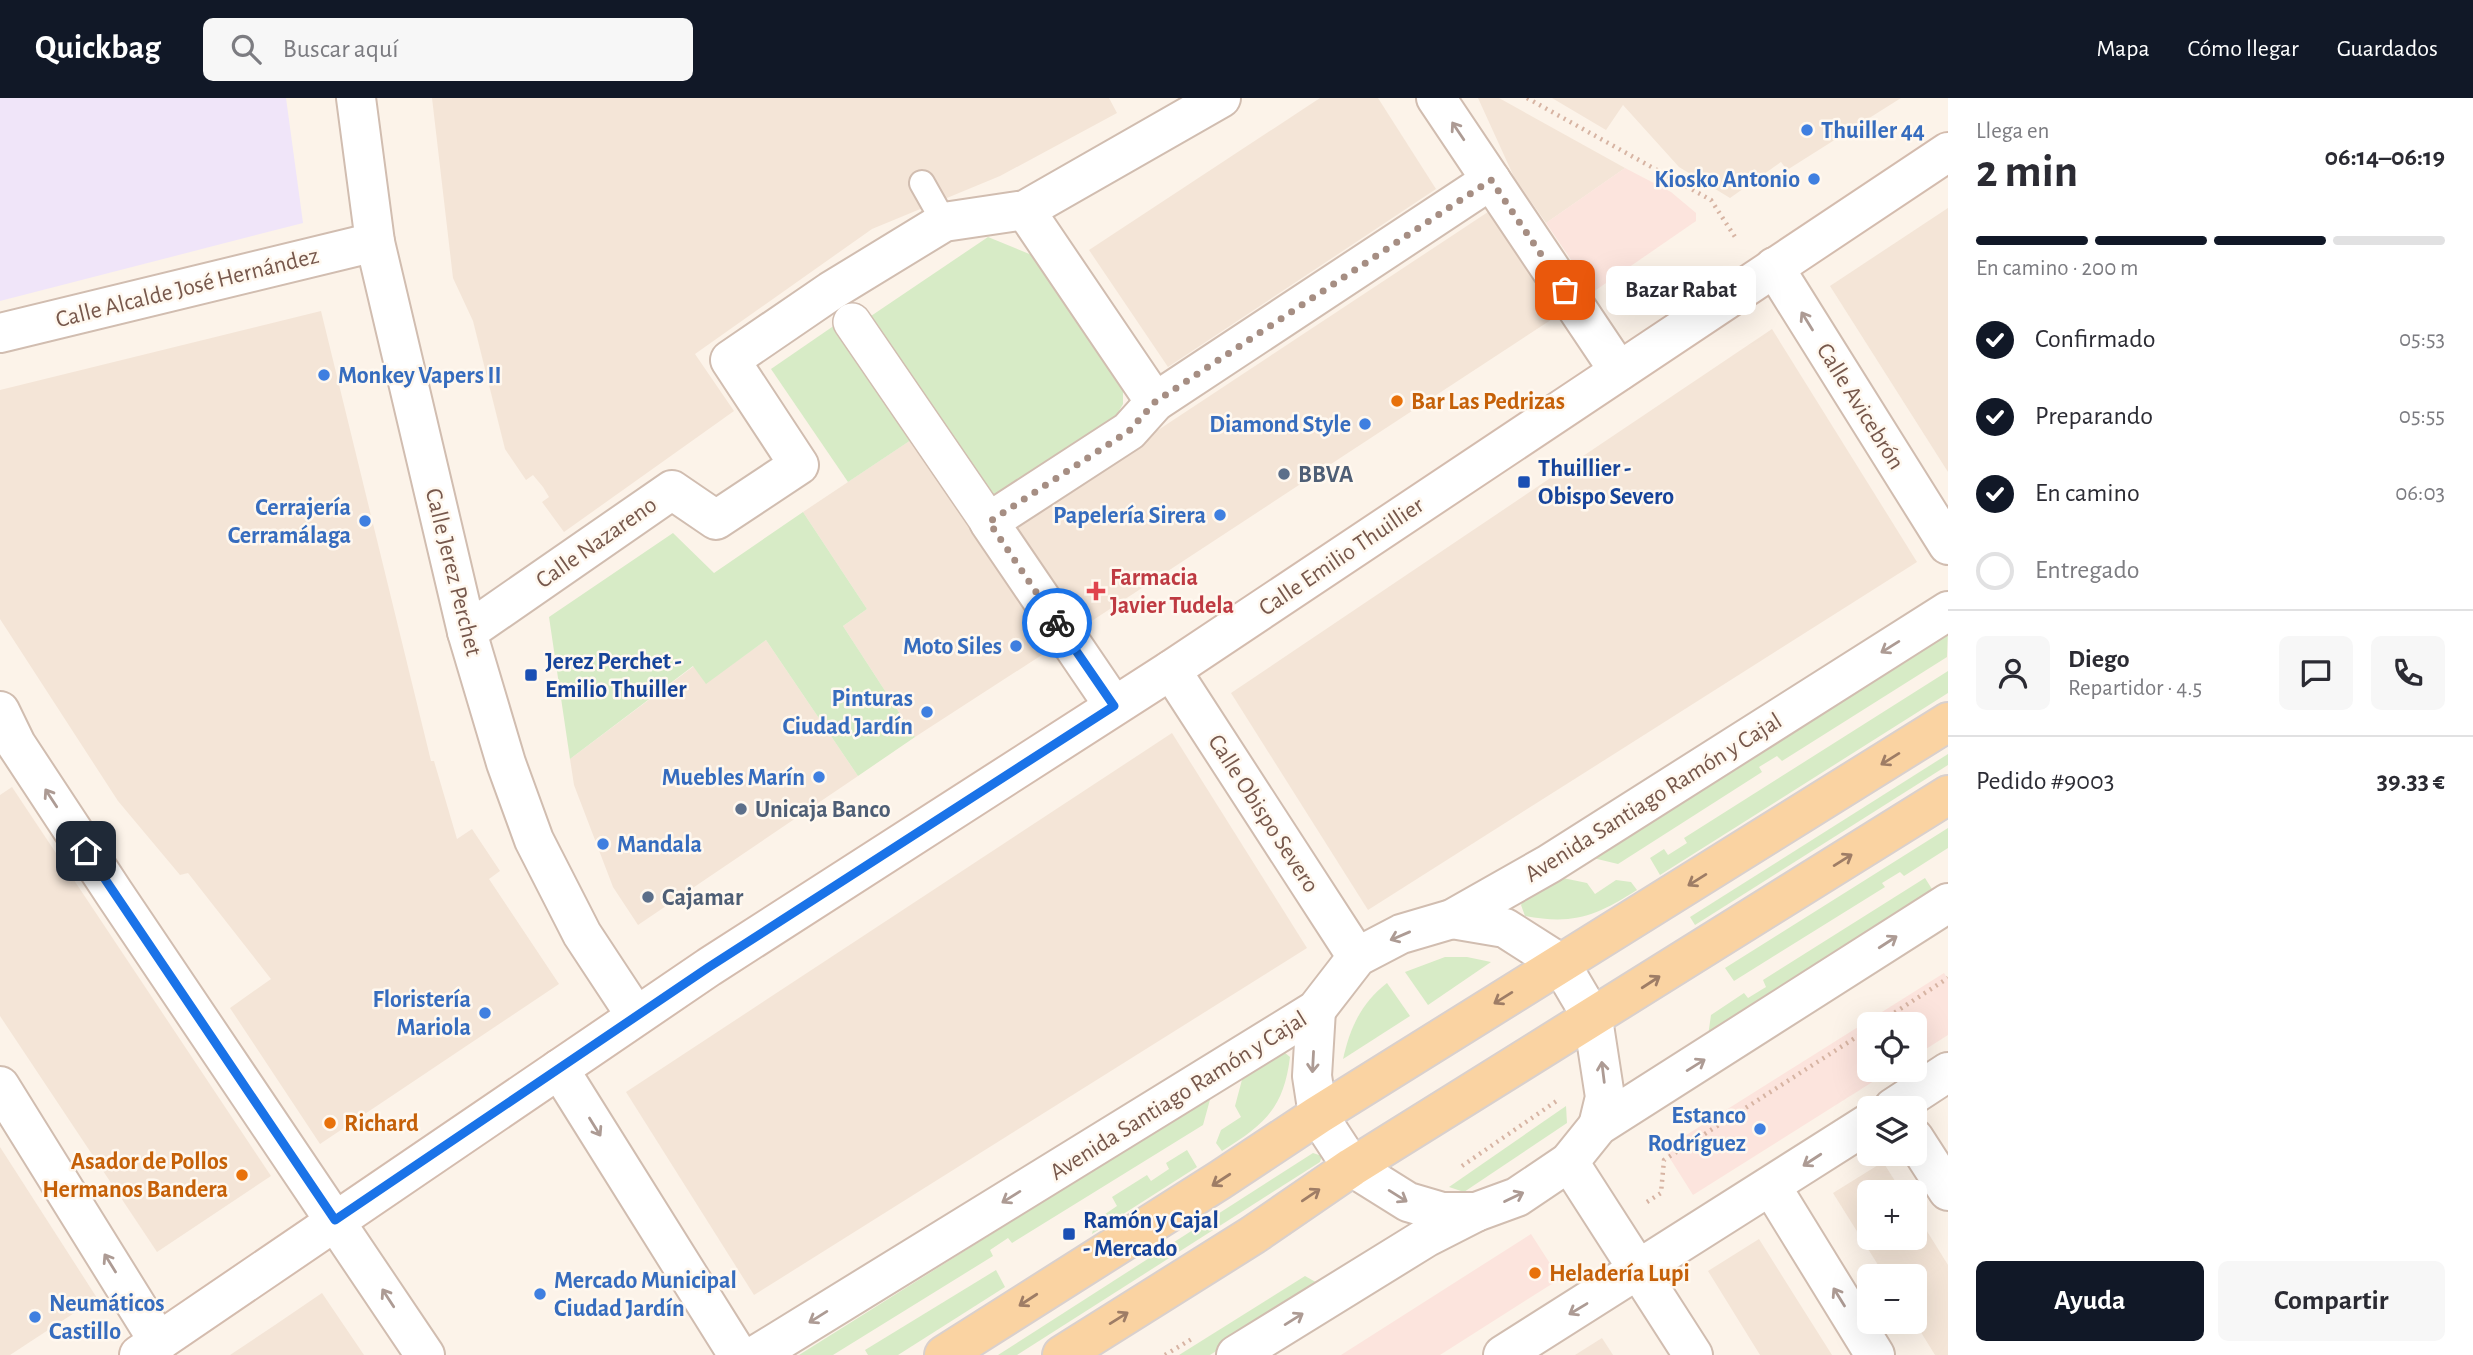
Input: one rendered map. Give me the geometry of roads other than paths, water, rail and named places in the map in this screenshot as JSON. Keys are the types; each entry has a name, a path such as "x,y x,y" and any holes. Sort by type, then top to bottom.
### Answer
{"main road":[{"path":"944,1355 1318,1115 1948,722"},
{"path":"1062,1355 1352,1167 1948,795"}],"street":[{"name":"Calle Jerez Perchet","path":"356,98 375,242 467,632 506,763 534,840 582,933 636,1016"},
{"path":"944,222 1025,210 1221,98"},
{"path":"1436,98 1619,371"},
{"name":"Calle Emilio Thuillier","path":"149,1348 636,1016 1171,670 1948,152"},
{"path":"989,522 1129,431 1155,402 1491,180"},
{"path":"1025,210 1155,402"},
{"name":"Calle Nazareno","path":"467,632 672,490 716,520 799,465 730,360 831,291 944,222"},
{"name":"Calle Alcalde José Hernández","path":"0,333 375,242"},
{"name":"Calle Avicebrón","path":"1767,271 1948,545"},
{"path":"852,322 1114,706"},
{"name":"Avenida Santiago Ramón y Cajal","path":"756,1355 1316,1010 1357,957 1401,934 1452,919 1549,864 1948,611"},
{"name":"Calle Obispo Severo","path":"1171,670 1357,957"},
{"path":"0,711 16,744 106,882 425,1355"},
{"path":"1236,1355 1427,1237 1476,1212 1517,1197 1569,1162 1598,1126 1948,904"},
{"path":"1452,919 1505,928 1560,963 1593,1018 1605,1097 1598,1126"},
{"path":"1316,1010 1312,1076 1318,1115 1352,1167 1408,1202 1442,1212 1476,1212"},
{"path":"559,1069 738,1355"},
{"path":"1919,1096 1948,1072"},
{"path":"0,1086 149,1348"},
{"path":"1503,1355 1771,1186 1857,1137"},
{"path":"1569,1162 1693,1355"},
{"path":"1927,1163 1948,1191"},
{"path":"1771,1186 1875,1355"}],"lane":[{"path":"922,183 944,222"}],"place":[{"name":"Thuiller 44","path":"1807,130"},
{"name":"Kiosko Antonio","path":"1814,179"},
{"name":"Bazar Rabat","path":"1565,290"},
{"name":"Monkey Vapers II","path":"324,375"},
{"name":"Bar Las Pedrizas","path":"1397,401"},
{"name":"Diamond Style","path":"1365,424"},
{"name":"BBVA","path":"1284,474"},
{"name":"Thuillier - Obispo Severo","path":"1524,482"},
{"name":"Papelería Sirera","path":"1220,515"},
{"name":"Cerrajería Cerramálaga","path":"365,521"},
{"name":"Farmacia Javier Tudela","path":"1096,591"},
{"name":"Moto Siles","path":"1016,646"},
{"name":"Jerez Perchet - Emilio Thuiller","path":"531,675"},
{"name":"Pinturas Ciudad Jardín","path":"927,712"},
{"name":"Muebles Marín","path":"819,777"},
{"name":"Unicaja Banco","path":"741,809"},
{"name":"Mandala","path":"603,844"},
{"name":"Cajamar","path":"648,897"},
{"name":"Floristería Mariola","path":"485,1013"},
{"name":"Richard","path":"330,1123"},
{"name":"Estanco Rodríguez","path":"1760,1129"},
{"name":"Asador de Pollos Hermanos Bandera","path":"242,1175"},
{"name":"Ramón y Cajal - Mercado","path":"1069,1234"},
{"name":"Heladería Lupi","path":"1535,1273"},
{"name":"Mercado Municipal Ciudad Jardín","path":"540,1294"},
{"name":"Neumáticos Castillo","path":"35,1317"}]}
